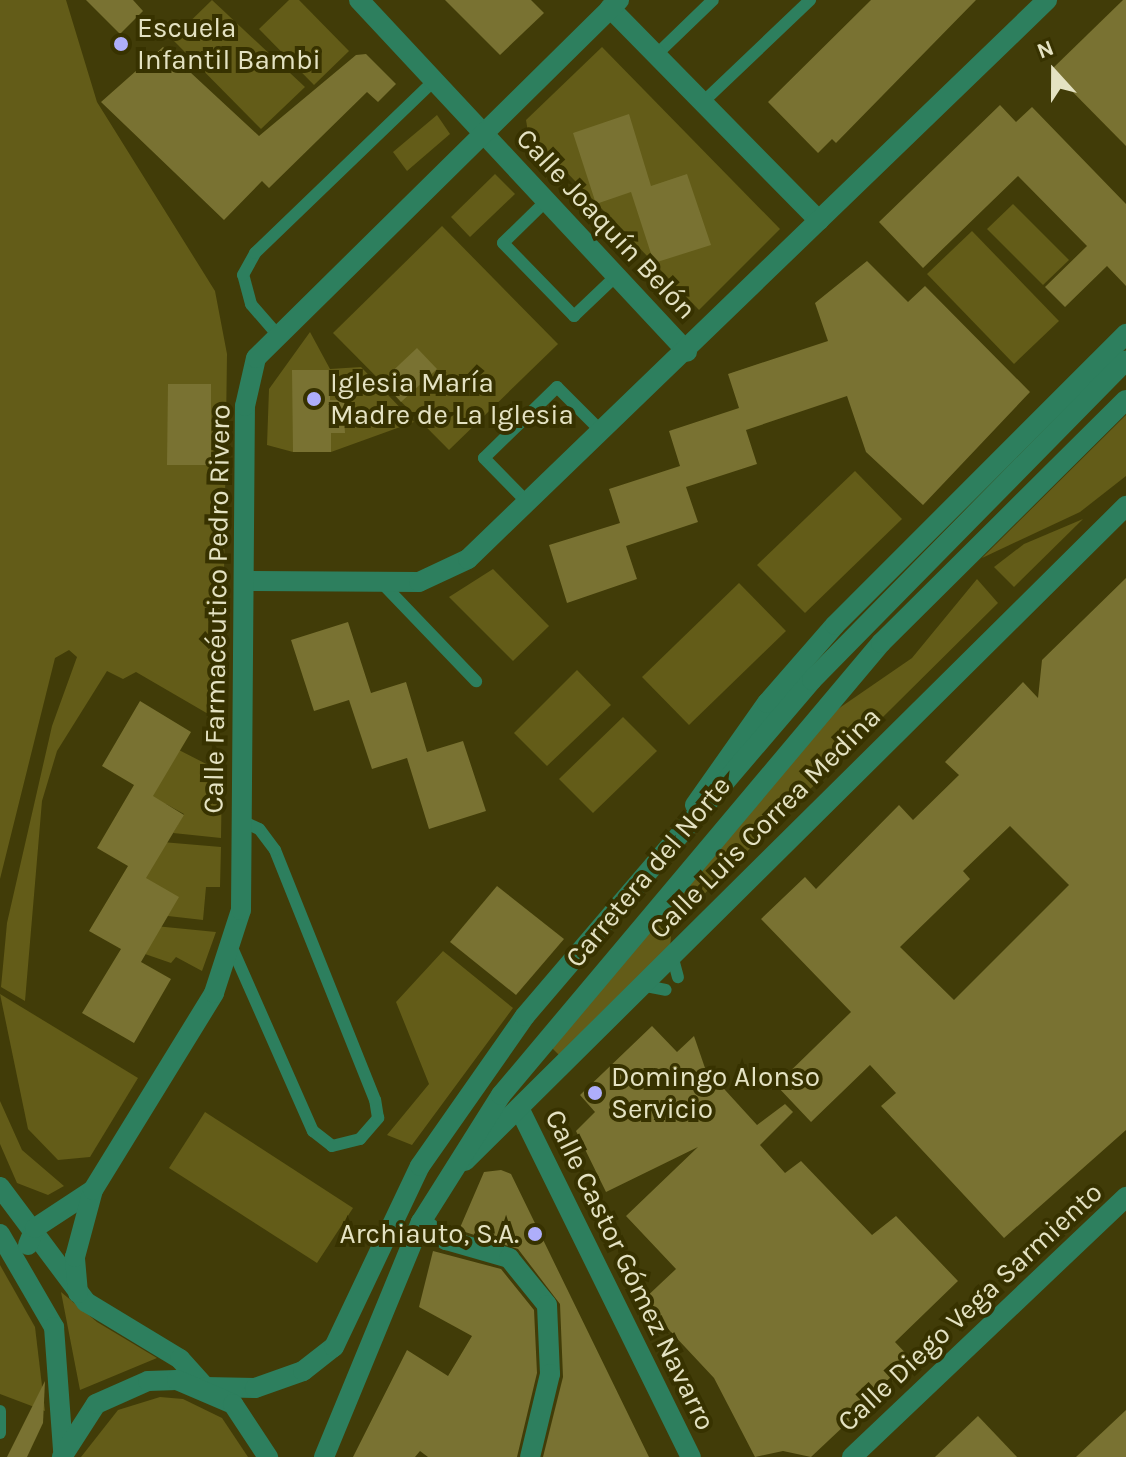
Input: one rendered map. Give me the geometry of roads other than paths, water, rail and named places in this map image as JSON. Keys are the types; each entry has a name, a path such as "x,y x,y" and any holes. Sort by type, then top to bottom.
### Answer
{"street":[{"name":"Calle Joaquín Belón","path":"359,0 687,352"},
{"name":"Calle Joaquín Belón","path":"244,581 380,581 444,573 528,503 687,352 1047,0"},
{"path":"615,4 656,55 819,221"},
{"name":"Calle Farmacéutico Pedro Rivero","path":"78,1293 75,1257 93,1190 233,950 242,821 245,406 256,358 276,333 615,4"},
{"name":"Carretera del Norte","path":"664,849 767,703 835,625 1126,334"},
{"name":"Carretera del Norte","path":"60,1455 76,1425 121,1389 163,1381 205,1387 255,1388 303,1371 334,1347 388,1225 449,1117 664,849 812,680 1126,360"},
{"name":"Carretera del Norte","path":"324,1457 421,1222 517,1074 743,801 881,643 1126,400"},
{"name":"Calle Luis Correa Medina","path":"445,1181 1126,506"},
{"name":"Calle Castor Gómez Navarro","path":"519,1108 691,1457"},
{"path":"0,1187 31,1235 78,1293 180,1359 205,1387 241,1412 268,1457"},
{"name":"Calle Farmacéutico Pedro Rivero","path":"31,1235 58,1211 93,1190"},
{"name":"Calle Diego Vega Sarmiento","path":"852,1457 1126,1197"},
{"path":"12,1209 58,1211"},
{"path":"421,1222 446,1240 509,1258 547,1305 550,1374 530,1457"},
{"path":"0,1234 36,1285 54,1327 60,1455"},
{"path":"31,1235 36,1285"}],"lane":[{"path":"656,55 713,0"},
{"path":"703,102 810,0"},
{"path":"276,333 251,304 243,275 255,253 434,81"},
{"path":"546,201 503,243 574,316 616,276"},
{"path":"528,503 484,458 557,387 602,432"},
{"path":"380,581 476,681"},
{"path":"233,950 313,1131 332,1146 360,1139 378,1118 375,1100 275,850 259,829 242,821"},
{"path":"672,955 678,977"},
{"path":"641,985 666,990"},
{"path":"0,1411 0,1433"}],"place":[{"name":"Escuela Infantil Bambi","path":"121,44"},
{"name":"Iglesia María Madre de La Iglesia","path":"314,399"},
{"name":"Domingo Alonso Servicio","path":"595,1093"},
{"name":"Archiauto, S.A.","path":"535,1234"}]}
